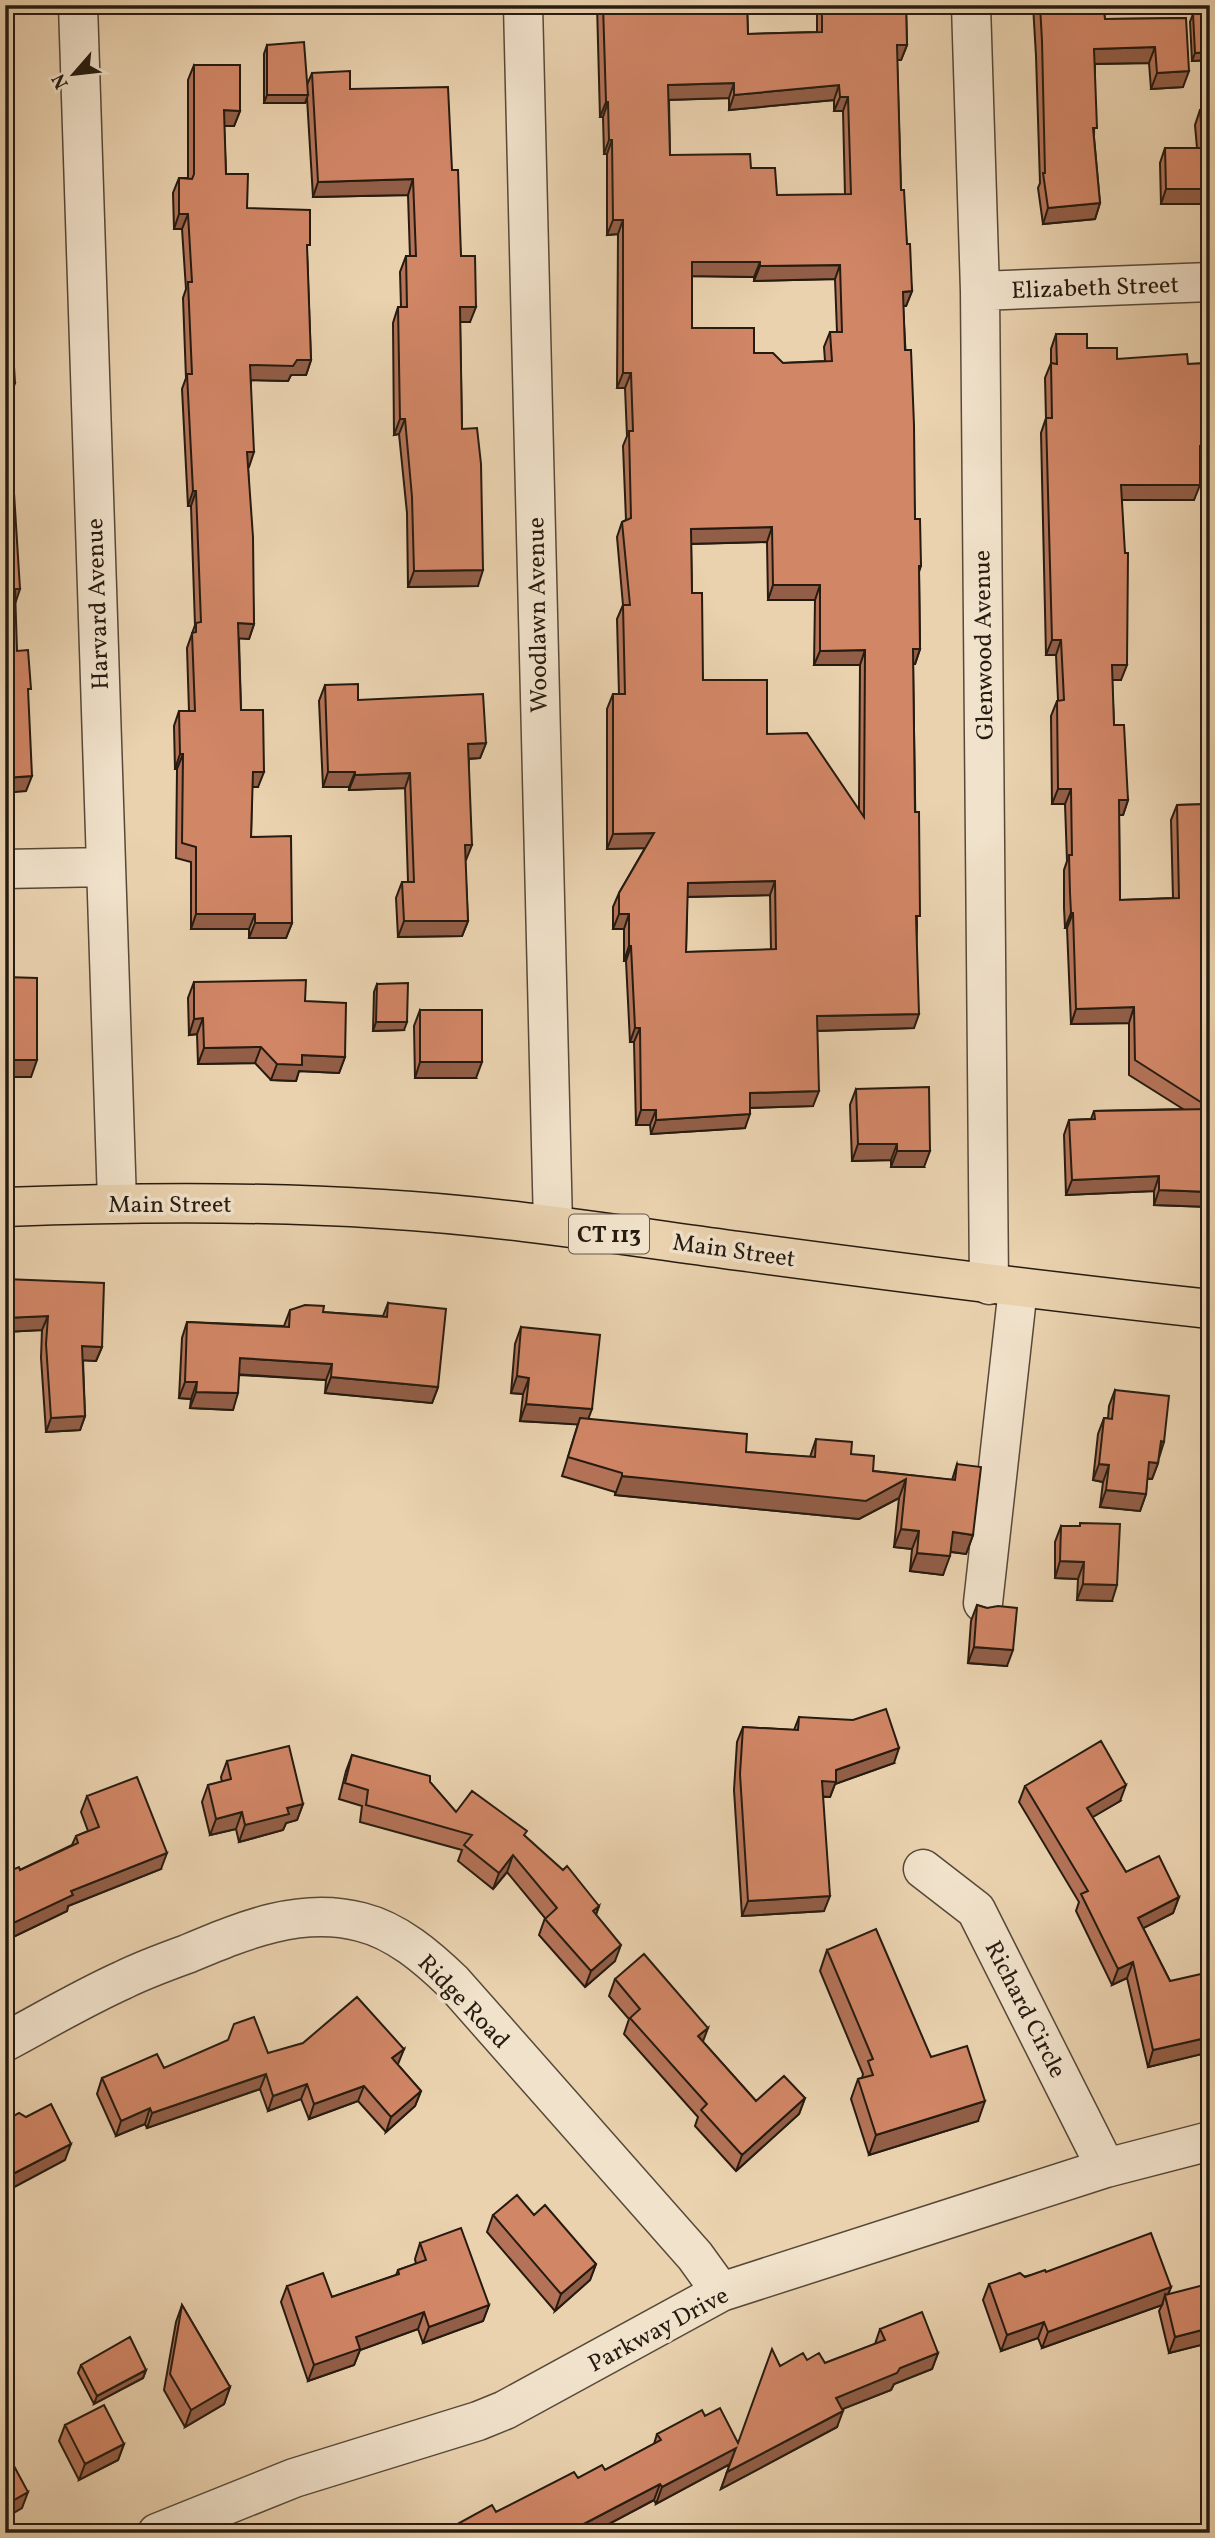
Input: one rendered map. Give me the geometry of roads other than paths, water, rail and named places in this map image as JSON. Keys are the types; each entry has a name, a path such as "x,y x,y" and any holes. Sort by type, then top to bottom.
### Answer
{"main road":[{"name":"Main Street","path":"5,1207 117,1202 381,1209 553,1225 1004,1287 1210,1310"}],"street":[{"name":"Harvard Avenue","path":"78,5 117,1202"},
{"name":"Woodlawn Avenue","path":"523,5 553,1225"},
{"name":"Glenwood Avenue","path":"971,5 1004,1287 983,1603"},
{"name":"Elizabeth Street","path":"980,291 1210,282"},
{"path":"5,869 106,867"},
{"name":"Richard Circle","path":"923,1869 976,1910 1106,2168"},
{"name":"Ridge Road","path":"5,2042 122,1980 246,1930 283,1920 305,1918 341,1918 383,1929 430,1960 453,1982 695,2256 721,2292"},
{"name":"Parkway Drive","path":"158,2533 295,2478 478,2421 505,2410 721,2292 1106,2168 1210,2141"}]}
